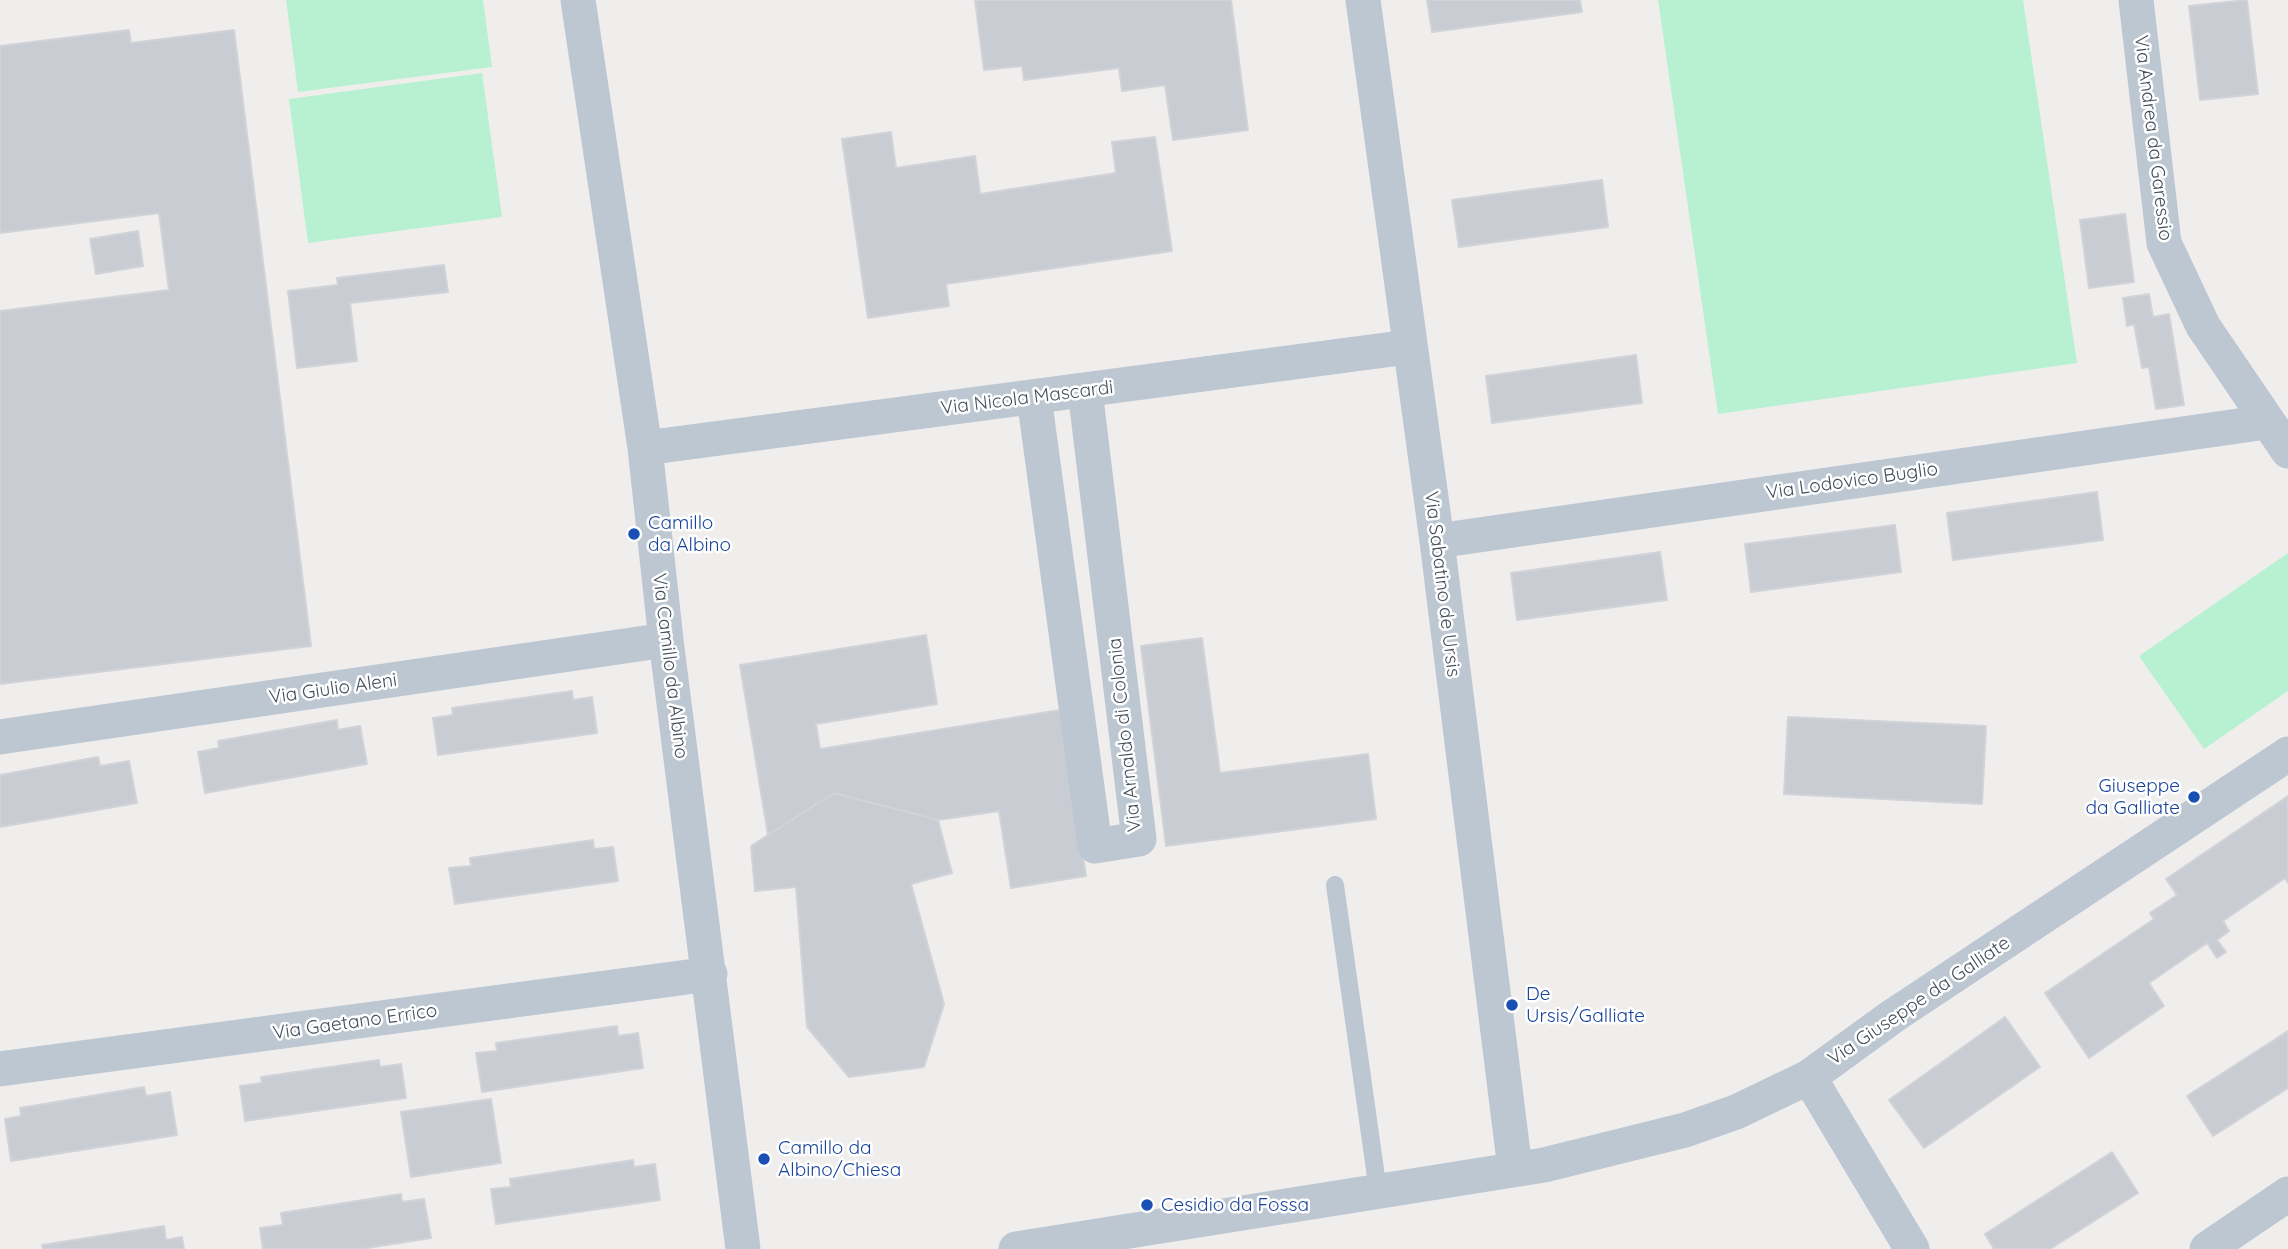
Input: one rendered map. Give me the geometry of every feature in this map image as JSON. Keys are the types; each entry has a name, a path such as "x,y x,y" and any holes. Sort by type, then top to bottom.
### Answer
{"street":[{"name":"Via Camillo da Albino","path":"578,0 645,448 666,640 743,1249"},
{"name":"Via Sabatino de Ursis","path":"1363,0 1408,347 1437,541 1516,1169"},
{"name":"Via Andrea da Garessio","path":"2137,0 2164,243 2203,326 2288,452"},
{"name":"Via Nicola Mascardi","path":"645,448 1408,347"},
{"name":"Via Arnaldo di Colonia","path":"1034,397 1095,846 1139,839 1086,390"},
{"name":"Via Lodovico Buglio","path":"1437,541 2266,422"},
{"name":"Via Giulio Aleni","path":"0,737 666,640"},
{"name":"Via Giuseppe da Galliate","path":"1016,1249 1574,1159 1685,1130 1760,1102 1810,1077 1893,1016 2288,754"},
{"name":"Via Gaetano Errico","path":"0,1069 710,974"},
{"path":"1810,1077 1912,1249"},
{"path":"2207,1249 2288,1194"}],"lane":[{"path":"1335,886 1378,1191"}],"green space":[{"path":"286,0 483,0 492,67 298,92"},
{"path":"1658,0 2023,0 2077,363 1718,414"},
{"path":"482,73 502,217 308,243 289,99"},
{"path":"2288,553 2288,691 2204,749 2139,656"}],"building":[{"path":"975,0 1231,0 1248,130 1173,140 1165,85 1122,91 1119,68 1024,80 1022,66 984,70"},
{"path":"1427,0 1580,0 1582,12 1432,32"},
{"path":"2247,0 2258,94 2200,100 2189,6"},
{"path":"129,30 131,43 234,30 311,646 0,684 0,311 169,290 159,213 0,233 0,46"},
{"path":"891,132 896,168 975,156 980,194 1116,173 1112,142 1155,137 1172,251 946,284 949,306 868,318 842,139"},
{"path":"1602,180 1608,227 1459,247 1452,200"},
{"path":"2125,214 2134,282 2089,288 2080,220"},
{"path":"138,231 143,266 96,274 90,239"},
{"path":"444,265 448,292 350,303 357,361 297,368 288,291 338,285 337,278"},
{"path":"2149,294 2153,317 2169,314 2184,405 2156,409 2149,367 2142,368 2134,324 2127,326 2123,298"},
{"path":"1636,355 1642,403 1492,423 1486,376"},
{"path":"2097,492 2103,540 1953,560 1947,513"},
{"path":"1895,525 1901,572 1751,592 1745,544"},
{"path":"1660,552 1667,600 1517,620 1511,573"},
{"path":"926,635 937,704 816,724 820,749 1060,710 1086,876 1011,888 999,811 938,820 834,793 768,835 740,665"},
{"path":"1202,638 1220,773 1368,754 1376,819 1166,846 1141,646"},
{"path":"572,691 573,700 592,697 597,733 438,755 433,718 453,715 452,708"},
{"path":"1788,717 1986,726 1982,804 1784,794"},
{"path":"337,720 338,730 360,726 367,764 205,793 198,752 219,748 218,741"},
{"path":"98,757 100,766 129,761 137,803 0,827 0,775"},
{"path":"834,793 938,820 952,873 911,884 944,1004 924,1067 849,1077 807,1027 796,887 755,891 751,846"},
{"path":"2288,796 2288,883 2285,878 2223,921 2229,931 2217,940 2226,952 2217,958 2207,943 2149,983 2164,1006 2089,1058 2045,993 2154,919 2150,913 2177,895 2166,879"},
{"path":"593,840 594,849 613,847 618,881 455,904 449,868 471,866 470,858"},
{"path":"2005,1017 2040,1067 1924,1148 1889,1100"},
{"path":"617,1026 618,1036 638,1033 643,1068 482,1092 476,1053 497,1051 496,1043"},
{"path":"2288,1031 2288,1088 2213,1136 2187,1096"},
{"path":"379,1060 380,1067 401,1064 406,1098 245,1121 240,1086 262,1083 261,1077"},
{"path":"144,1087 146,1096 170,1092 177,1135 11,1161 5,1119 21,1116 20,1108"},
{"path":"491,1099 501,1163 411,1177 401,1112"},
{"path":"2112,1152 2138,1193 2050,1249 1994,1249 1985,1234"},
{"path":"633,1160 634,1167 655,1164 660,1200 496,1224 491,1189 511,1187 510,1179"},
{"path":"401,1194 402,1202 424,1199 431,1238 361,1249 263,1249 260,1228 283,1225 281,1213"},
{"path":"164,1226 166,1240 182,1237 184,1249 43,1249 42,1245"}],"place":[{"name":"Camillo da Albino","path":"634,534"},
{"name":"Giuseppe da Galliate","path":"2194,797"},
{"name":"De Ursis/Galliate","path":"1512,1005"},
{"name":"Camillo da Albino/Chiesa","path":"764,1159"},
{"name":"Cesidio da Fossa","path":"1147,1205"}]}
